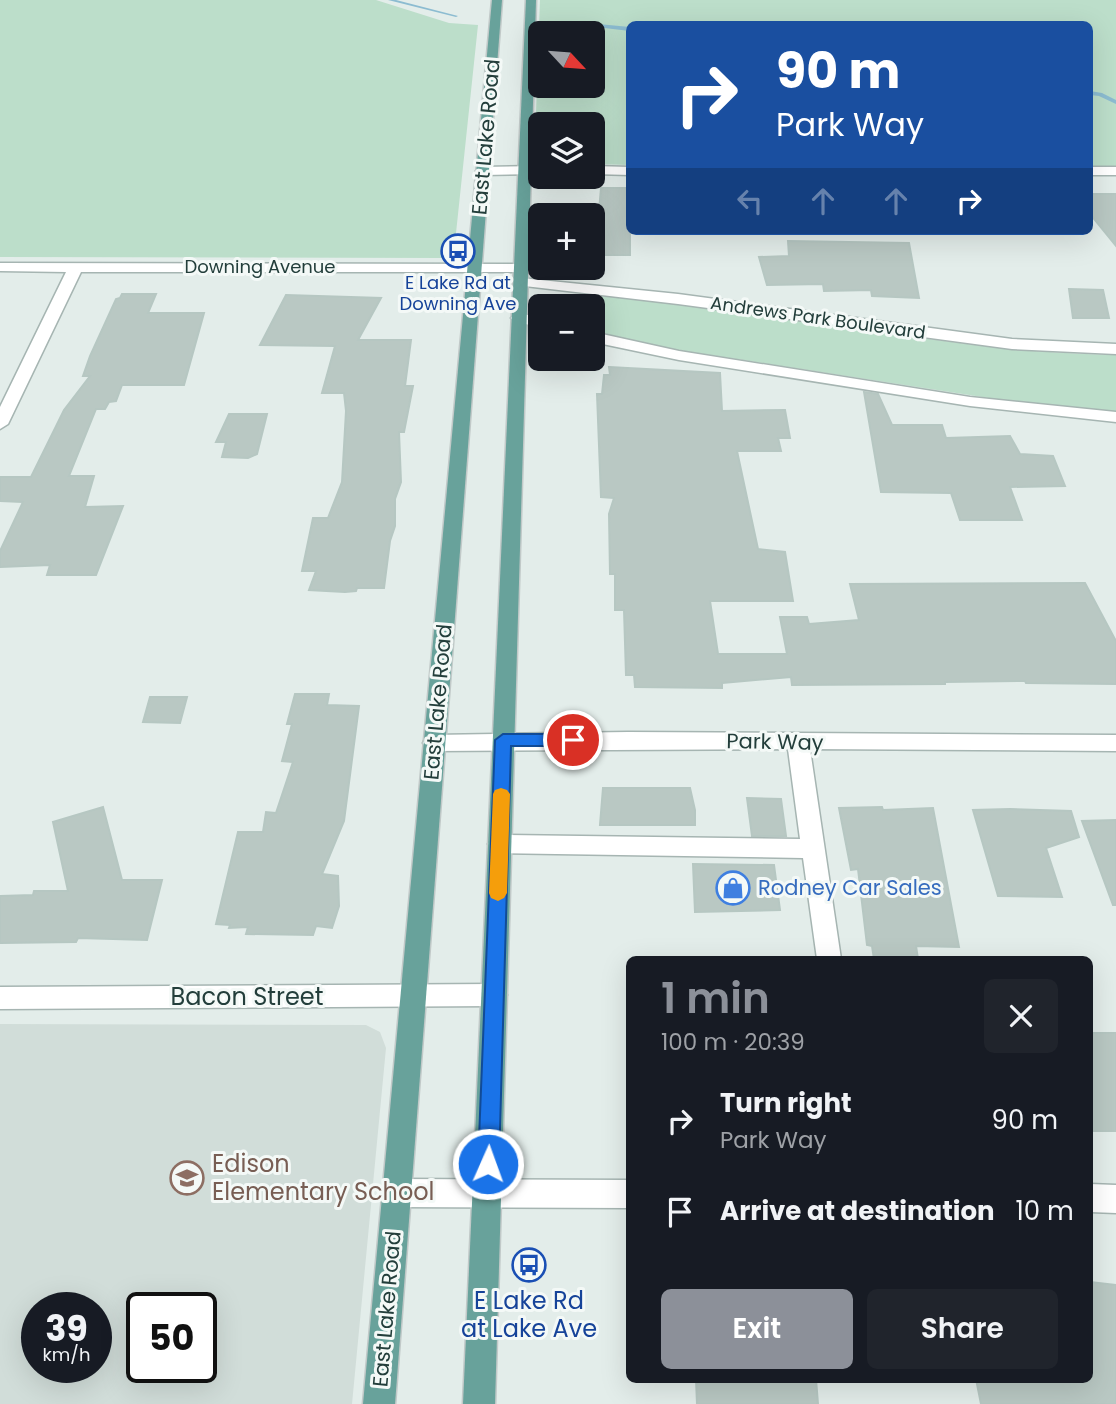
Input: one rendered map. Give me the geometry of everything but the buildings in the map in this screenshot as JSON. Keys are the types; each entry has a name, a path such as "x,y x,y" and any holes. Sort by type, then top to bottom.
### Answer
{"main road":[{"name":"East Lake Road","path":"379,1404 497,0"},
{"name":"East Lake Road","path":"528,310 521,275 531,0"},
{"name":"East Lake Road","path":"479,1404 503,740 528,351"}],"street":[{"path":"483,171 525,170"},
{"path":"605,170 626,171"},
{"path":"1093,171 1116,171"},
{"name":"Downing Avenue","path":"0,267 475,268 521,275"},
{"path":"0,424 76,267"},
{"name":"Andrews Park Boulevard","path":"521,275 628,293 1012,344 1116,349"},
{"path":"605,340 679,356 1003,407 1068,415 1116,416"},
{"name":"Park Way","path":"434,743 503,740 1116,743"},
{"path":"798,743 829,956"},
{"path":"500,844 812,849"},
{"name":"Bacon Street","path":"0,998 494,995"},
{"path":"397,1194 626,1194"},
{"path":"1093,1198 1116,1199"}],"shaded area":[{"name":"Edison Elementary School","path":"0,1024 366,1025 380,1032 386,1048 352,1404 0,1404"}],"green space":[{"path":"0,0 376,0 449,23 478,25 454,252 442,258 0,257"},
{"path":"540,0 1116,0 1116,167 1093,167 1093,21 626,21 626,165 605,164 605,112 536,112 537,98 606,98 606,21 539,21"},
{"path":"605,296 719,308 983,346 1116,355 1116,412 1034,405 632,343 605,333"}],"waterway":[{"path":"390,0 456,16"},
{"path":"606,27 626,29"},
{"path":"1093,93 1116,102"}],"slow traffic":[{"path":"498,893 501,794"}],"place":[{"name":"E Lake Rd at Downing Ave","path":"458,251"},
{"name":"Rodney Car Sales","path":"733,888"},
{"name":"Edison Elementary School","path":"187,1178"},
{"name":"E Lake Rd at Lake Ave","path":"529,1265"}],"route":[{"path":"488,1164 503,740 573,740"}]}
